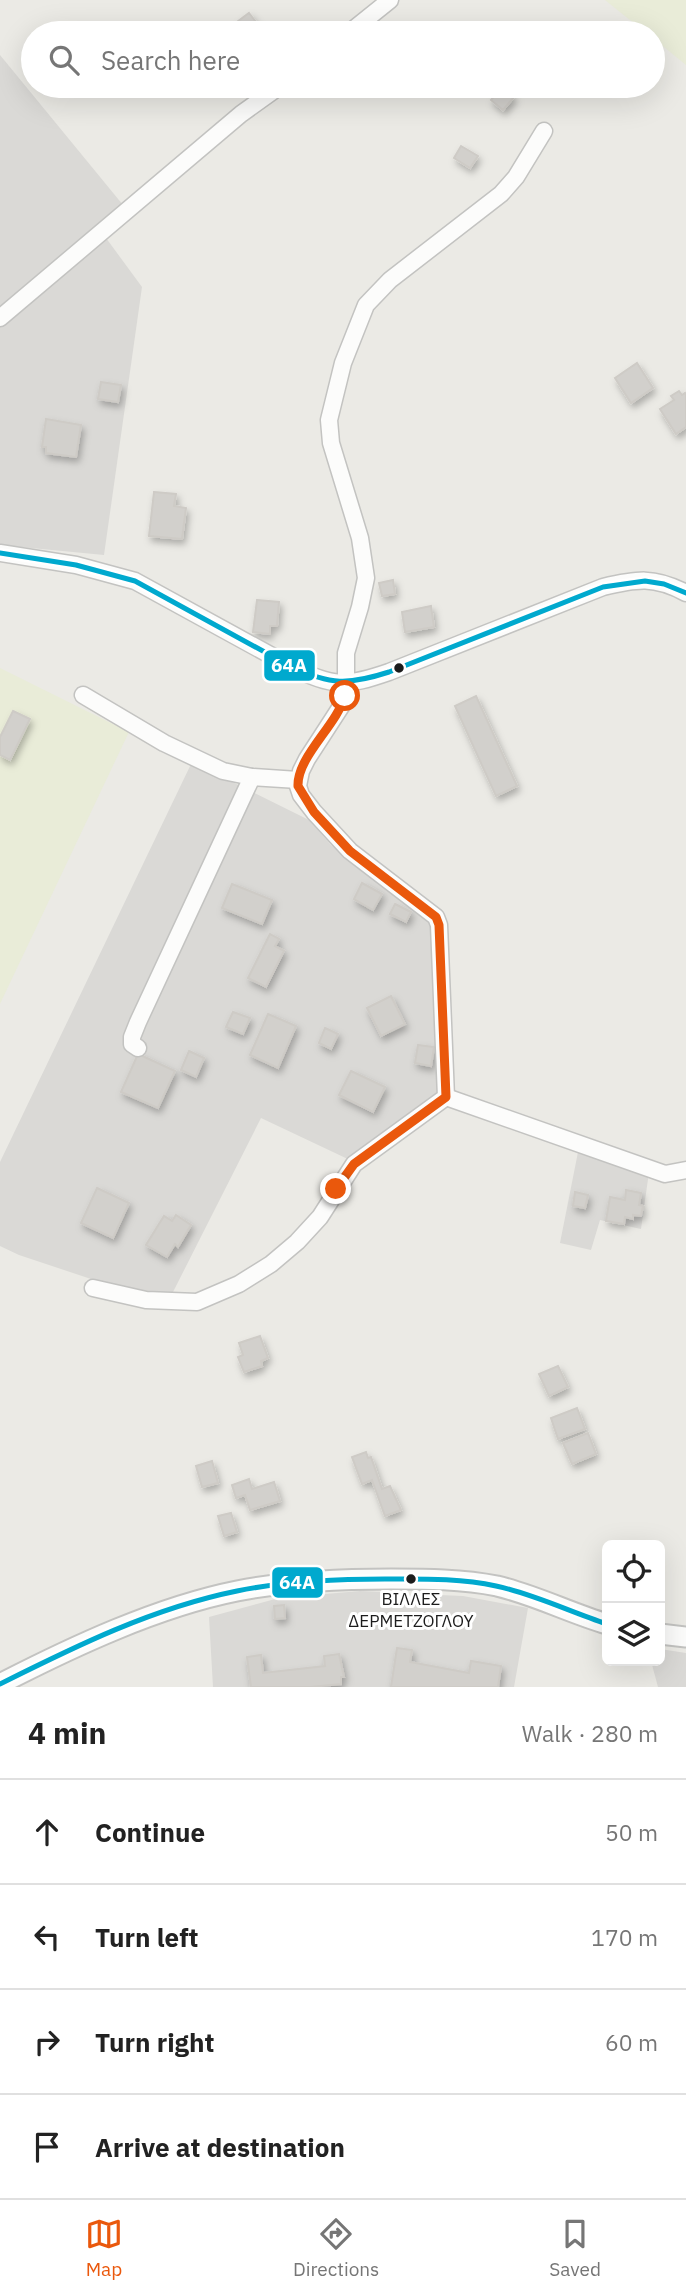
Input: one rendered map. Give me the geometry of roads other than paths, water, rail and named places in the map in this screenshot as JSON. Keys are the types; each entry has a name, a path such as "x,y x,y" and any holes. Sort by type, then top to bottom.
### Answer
{"street":[{"path":"364,21 390,0"},
{"path":"0,318 263,98"},
{"path":"446,1097 439,925 436,917 350,851 306,803 298,780 307,759 342,705 346,684 345,653 364,592 365,565 360,538 334,456 329,431 336,387 356,325 366,305 379,289 509,185 544,131"},
{"path":"0,553 76,565 135,581 292,667 322,680 346,684 389,672 603,587 651,579 686,593"},
{"path":"83,695 176,749 223,771 252,777 298,780"},
{"path":"138,1048 132,1044 132,1037 138,1022 252,777"},
{"path":"446,1097 666,1174 686,1170"},
{"path":"93,1288 146,1300 197,1302 239,1284 271,1264 297,1242 320,1217 354,1164 446,1097"},
{"path":"0,1684 109,1634 174,1609 236,1591 282,1584 367,1579 472,1582 520,1592 602,1622"},
{"path":"665,1635 686,1637"}],"place":[{"name":"ΒΙΛΛΕΣ ΔΕΡΜΕΤΖΟΓΛΟΥ","path":"411,1579"}]}
